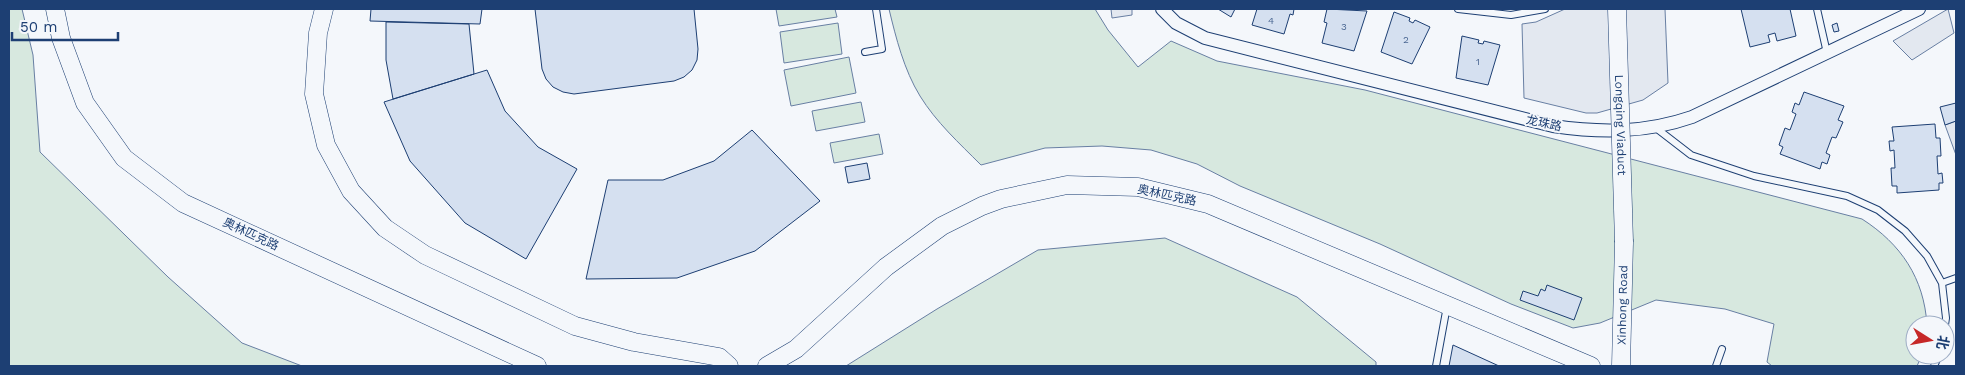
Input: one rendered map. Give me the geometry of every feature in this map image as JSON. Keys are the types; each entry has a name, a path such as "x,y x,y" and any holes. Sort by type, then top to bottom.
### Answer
{"street":[{"name":"奥林匹克路","path":"55,9 61,38 85,103 124,158 183,203 537,366"},
{"path":"324,9 318,33 314,94 326,145 351,191 385,228 425,255 575,326 634,342 719,357 729,366"},
{"name":"龙珠路","path":"1162,9 1176,23 1205,38 1553,126 1590,131 1656,128 1692,117 1919,9"},
{"name":"Longqing Viaduct","path":"1618,9 1624,242"},
{"name":"奥林匹克路","path":"768,366 796,349 886,267 942,226 982,206 1001,199 1067,186 1138,187 1208,204 1591,366"},
{"name":"Xinhong Road","path":"1621,366 1624,242"}],"lane":[{"path":"865,52 882,49 876,9"},
{"path":"1458,9 1511,15 1527,14 1545,9"},
{"path":"1817,9 1827,53"},
{"path":"1656,128 1690,155 1754,176 1847,196 1878,210 1905,231 1927,256 1942,283 1946,315"},
{"path":"1942,283 1956,278"},
{"path":"1436,366 1448,305"},
{"path":"1716,366 1722,349"}],"shaded area":[{"path":"9,9 22,9 33,55 40,152 168,277 242,343 302,366 9,366"},
{"path":"776,9 835,9 837,17 779,26"},
{"path":"889,9 1095,9 1108,30 1138,67 1171,41 1217,61 1365,90 1862,219 1876,229 1899,251 1915,277 1921,292 1926,315 1905,315 1905,365 1917,365 1772,366 1767,362 1774,324 1725,309 1656,300 1600,323 1573,328 1511,304 1380,244 1240,186 1197,164 1151,150 1102,146 1045,148 981,165 926,106 914,86 898,42"},
{"path":"1111,9 1132,9 1132,15 1112,18"},
{"path":"1565,9 1665,9 1668,83 1643,100 1597,113 1586,113 1524,98 1522,24 1536,22"},
{"path":"1948,9 1954,33 1912,60 1893,41"},
{"path":"838,23 842,54 784,63 780,32"},
{"path":"849,57 856,93 791,106 784,70"},
{"path":"861,102 865,122 816,131 812,111"},
{"path":"1956,121 1956,155 1945,125"},
{"path":"879,134 883,154 834,163 830,143"},
{"path":"1165,238 1297,297 1376,362 1376,366 846,366 937,309 1038,250"}],"building":[{"path":"371,9 482,9 480,24 370,21"},
{"path":"535,9 694,9 698,49 697,60 692,70 684,77 674,81 574,94 563,92 553,87 546,79 542,69"},
{"path":"1218,9 1235,9 1231,17"},
{"path":"1257,9 1294,9 1293,15 1290,14 1284,34 1252,25"},
{"path":"1327,9 1367,11 1354,51 1322,43 1327,23 1324,22"},
{"path":"1741,9 1790,9 1796,36 1777,41 1775,33 1768,35 1770,42 1750,47"},
{"path":"1394,12 1410,18 1409,21 1413,23 1415,20 1430,27 1412,64 1381,52"},
{"path":"386,22 469,24 474,74 393,99 386,60"},
{"path":"1837,23 1839,31 1834,32 1832,25"},
{"path":"1462,36 1479,40 1478,43 1483,44 1484,41 1500,45 1488,85 1456,78"},
{"path":"487,70 505,111 538,147 577,169 526,259 465,223 410,161 384,102"},
{"path":"1804,92 1844,106 1838,120 1843,122 1836,138 1832,137 1826,153 1830,155 1827,164 1822,162 1820,169 1780,154 1783,147 1779,145 1785,128 1790,130 1796,114 1792,112 1795,103 1799,105"},
{"path":"1956,103 1956,121 1945,125 1940,107"},
{"path":"1935,124 1936,138 1940,138 1941,156 1937,156 1938,174 1942,173 1943,183 1939,183 1939,190 1897,193 1897,186 1892,186 1891,168 1895,168 1894,150 1890,151 1889,141 1894,141 1892,127"},
{"path":"752,130 820,201 755,251 677,278 586,279 608,180 663,180 714,161"},
{"path":"867,163 870,179 848,183 845,167"},
{"path":"1547,285 1582,298 1574,320 1520,300 1523,291 1538,296 1541,289 1545,291"},
{"path":"1453,345 1499,366 1449,366"}]}
